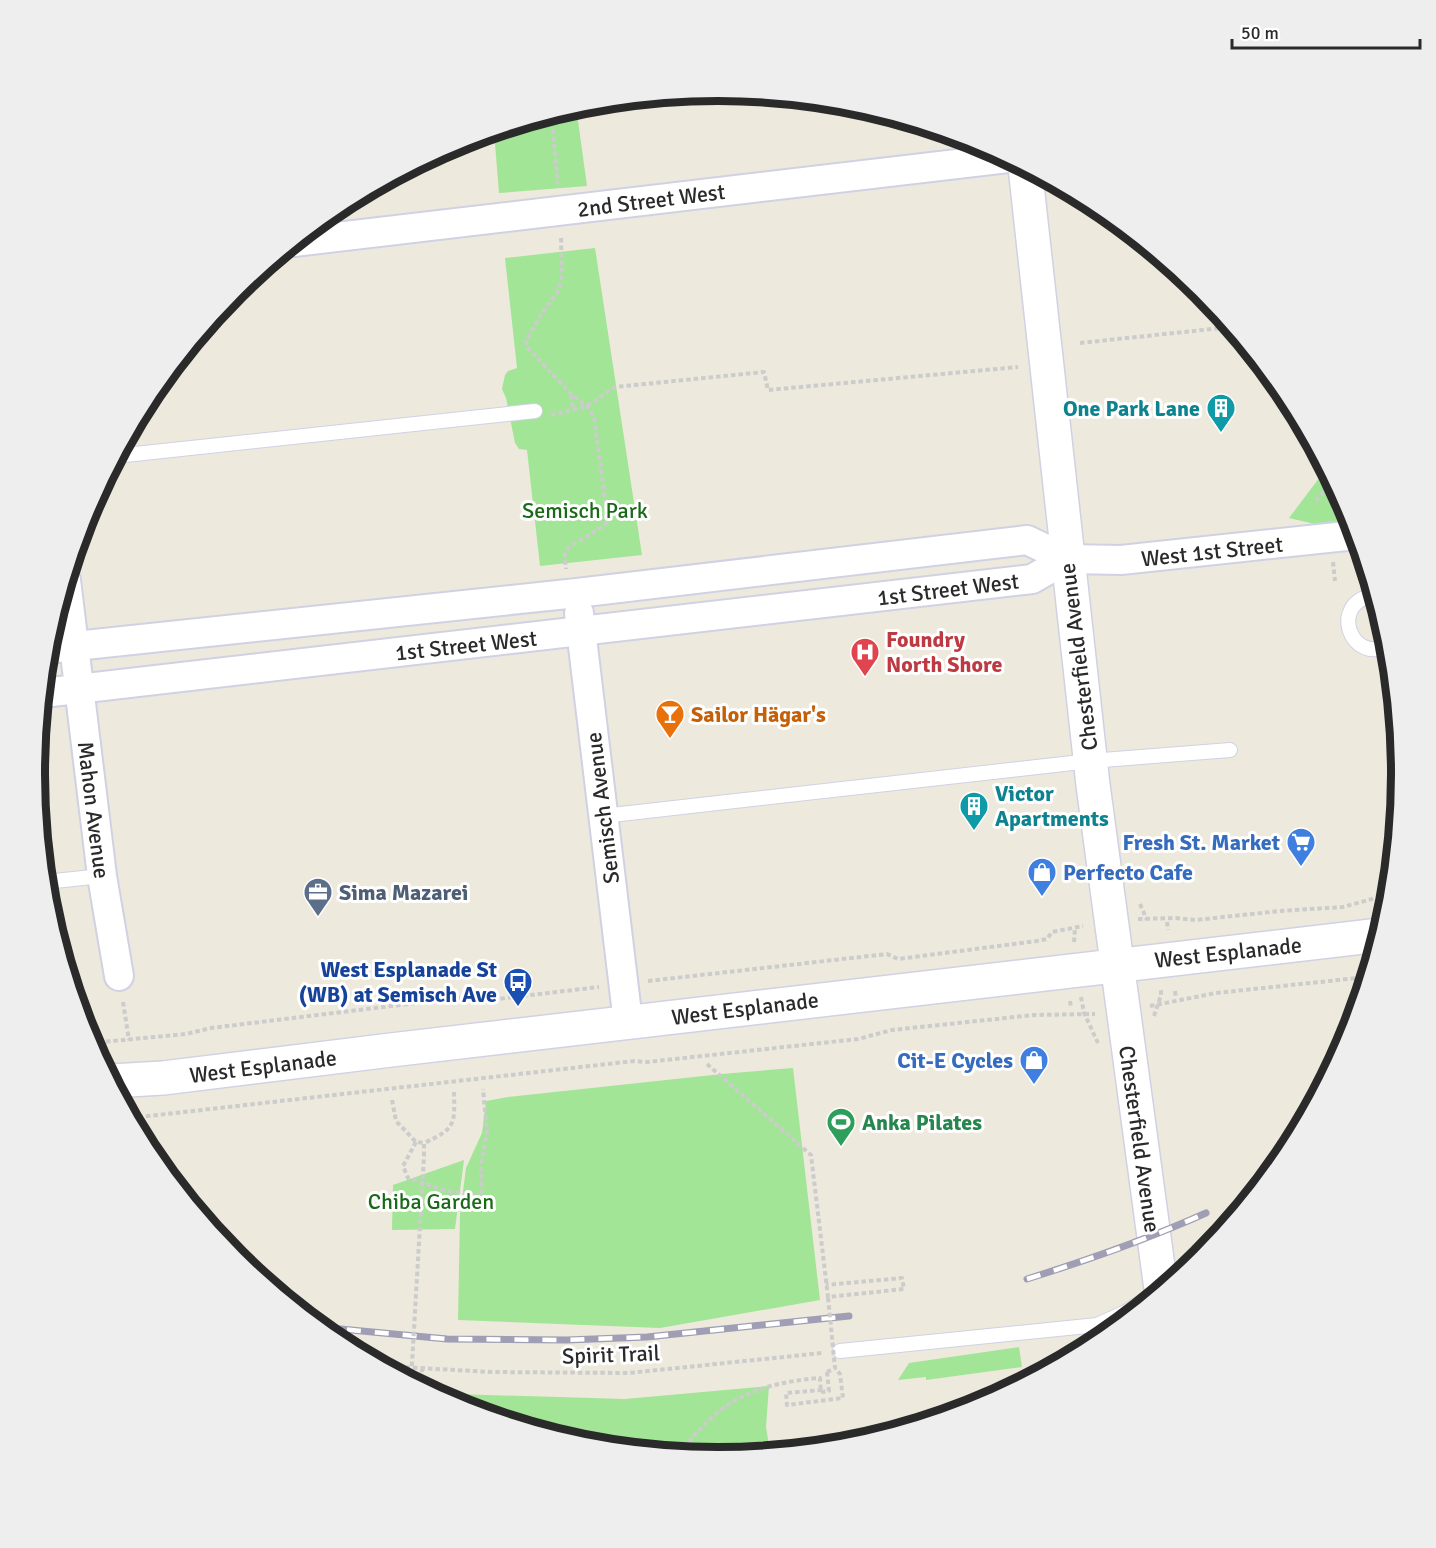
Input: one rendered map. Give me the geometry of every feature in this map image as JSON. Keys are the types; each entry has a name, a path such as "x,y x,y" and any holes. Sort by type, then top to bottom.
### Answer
{"main road":[{"name":"Chesterfield Avenue","path":"1026,175 1090,761 1161,1281"},
{"name":"West Esplanade","path":"119,1081 163,1078 1371,936"}],"street":[{"name":"2nd Street West","path":"308,240 993,160"},
{"name":"West 1st Street","path":"1067,559 1121,560 1347,537"},
{"name":"1st Street West","path":"60,647 572,583 1027,540 1067,559"},
{"name":"1st Street West","path":"50,692 1032,579 1067,559"},
{"name":"Semisch Avenue","path":"572,583 581,632 628,1022"},
{"name":"Mahon Avenue","path":"62,627 60,647 79,688 102,876 119,976"}],"lane":[{"path":"125,455 535,411"},
{"path":"1367,596 1352,608 1348,624 1350,633 1354,640 1368,649 1379,649"},
{"path":"603,816 1090,761 1230,750"},
{"path":"54,881 102,876"},
{"path":"840,1351 1097,1325 1117,1316"}],"path":[{"path":"552,122 558,185"},
{"path":"561,238 562,275 559,290 534,325 526,341 538,362 571,394 588,406 594,417 608,521 604,526 568,548 564,554 572,583"},
{"path":"1080,343 1222,328"},
{"path":"535,411 539,416 588,406 615,387 764,372 768,390 1026,366"},
{"path":"571,394 573,410"},
{"path":"1316,501 1327,487"},
{"path":"1147,920 1176,918 1195,920 1343,907 1379,897"},
{"path":"1167,922 1168,930"},
{"path":"646,981 887,954 898,959 1047,939 1052,932 1078,927 1074,940"},
{"path":"119,976 129,1040"},
{"path":"1161,992 1159,1004 1216,993 1359,978"},
{"path":"101,1042 186,1034 211,1028 457,998 489,1000 607,986"},
{"path":"1175,991 1176,998"},
{"path":"1070,1001 1071,1008"},
{"path":"1081,1001 1084,1013"},
{"path":"139,1117 634,1061 647,1062 858,1039 904,1028 1034,1014 1098,1013"},
{"path":"611,1058 612,1064"},
{"path":"707,1064 811,1155 835,1368 840,1374 843,1398 787,1405 786,1393 829,1391 826,1372 835,1368"},
{"path":"416,1142 403,1166 408,1178 444,1190 482,1197 481,1165 487,1132 483,1089"},
{"path":"392,1100 396,1121 416,1142 424,1143 445,1134 455,1118 454,1092"},
{"path":"411,1373 424,1143"},
{"path":"1192,1247 1198,1246"},
{"path":"826,1285 902,1278 904,1289 828,1297"},
{"name":"Spirit Trail","path":"399,1367 491,1372 628,1372 840,1351"},
{"path":"421,1379 422,1368"},
{"path":"687,1446 728,1404 750,1392 784,1383 820,1378 822,1390"}],"green space":[{"path":"577,116 587,186 499,193 495,140"},
{"name":"Semisch Park","path":"595,248 642,555 540,566 527,450 519,449 515,443 502,389 505,375 508,371 517,368 505,258"},
{"path":"1321,475 1342,522 1319,525 1289,518"},
{"path":"793,1068 820,1300 660,1328 458,1320 460,1215 466,1168 482,1133 486,1101"},
{"name":"Chiba Garden","path":"464,1160 455,1229 392,1230 393,1185"},
{"path":"1019,1347 1022,1367 926,1380 926,1377 898,1380 909,1363"},
{"path":"769,1386 766,1427 769,1445 674,1446 587,1434 544,1424 456,1394 625,1399"}],"railway":[{"path":"1027,1279 1118,1249 1206,1213"},
{"path":"337,1329 447,1339 567,1340 647,1337 849,1316"}],"place":[{"name":"One Park Lane","path":"1221,434"},
{"name":"Foundry North Shore","path":"865,678"},
{"name":"Sailor Hägar's","path":"670,740"},
{"name":"Victor Apartments","path":"974,832"},
{"name":"Fresh St. Market","path":"1301,868"},
{"name":"Perfecto Cafe","path":"1042,898"},
{"name":"Sima Mazarei","path":"318,918"},
{"name":"West Esplanade St (WB) at Semisch Ave","path":"518,1008"},
{"name":"Cit-E Cycles","path":"1034,1086"},
{"name":"Anka Pilates","path":"841,1148"}]}
